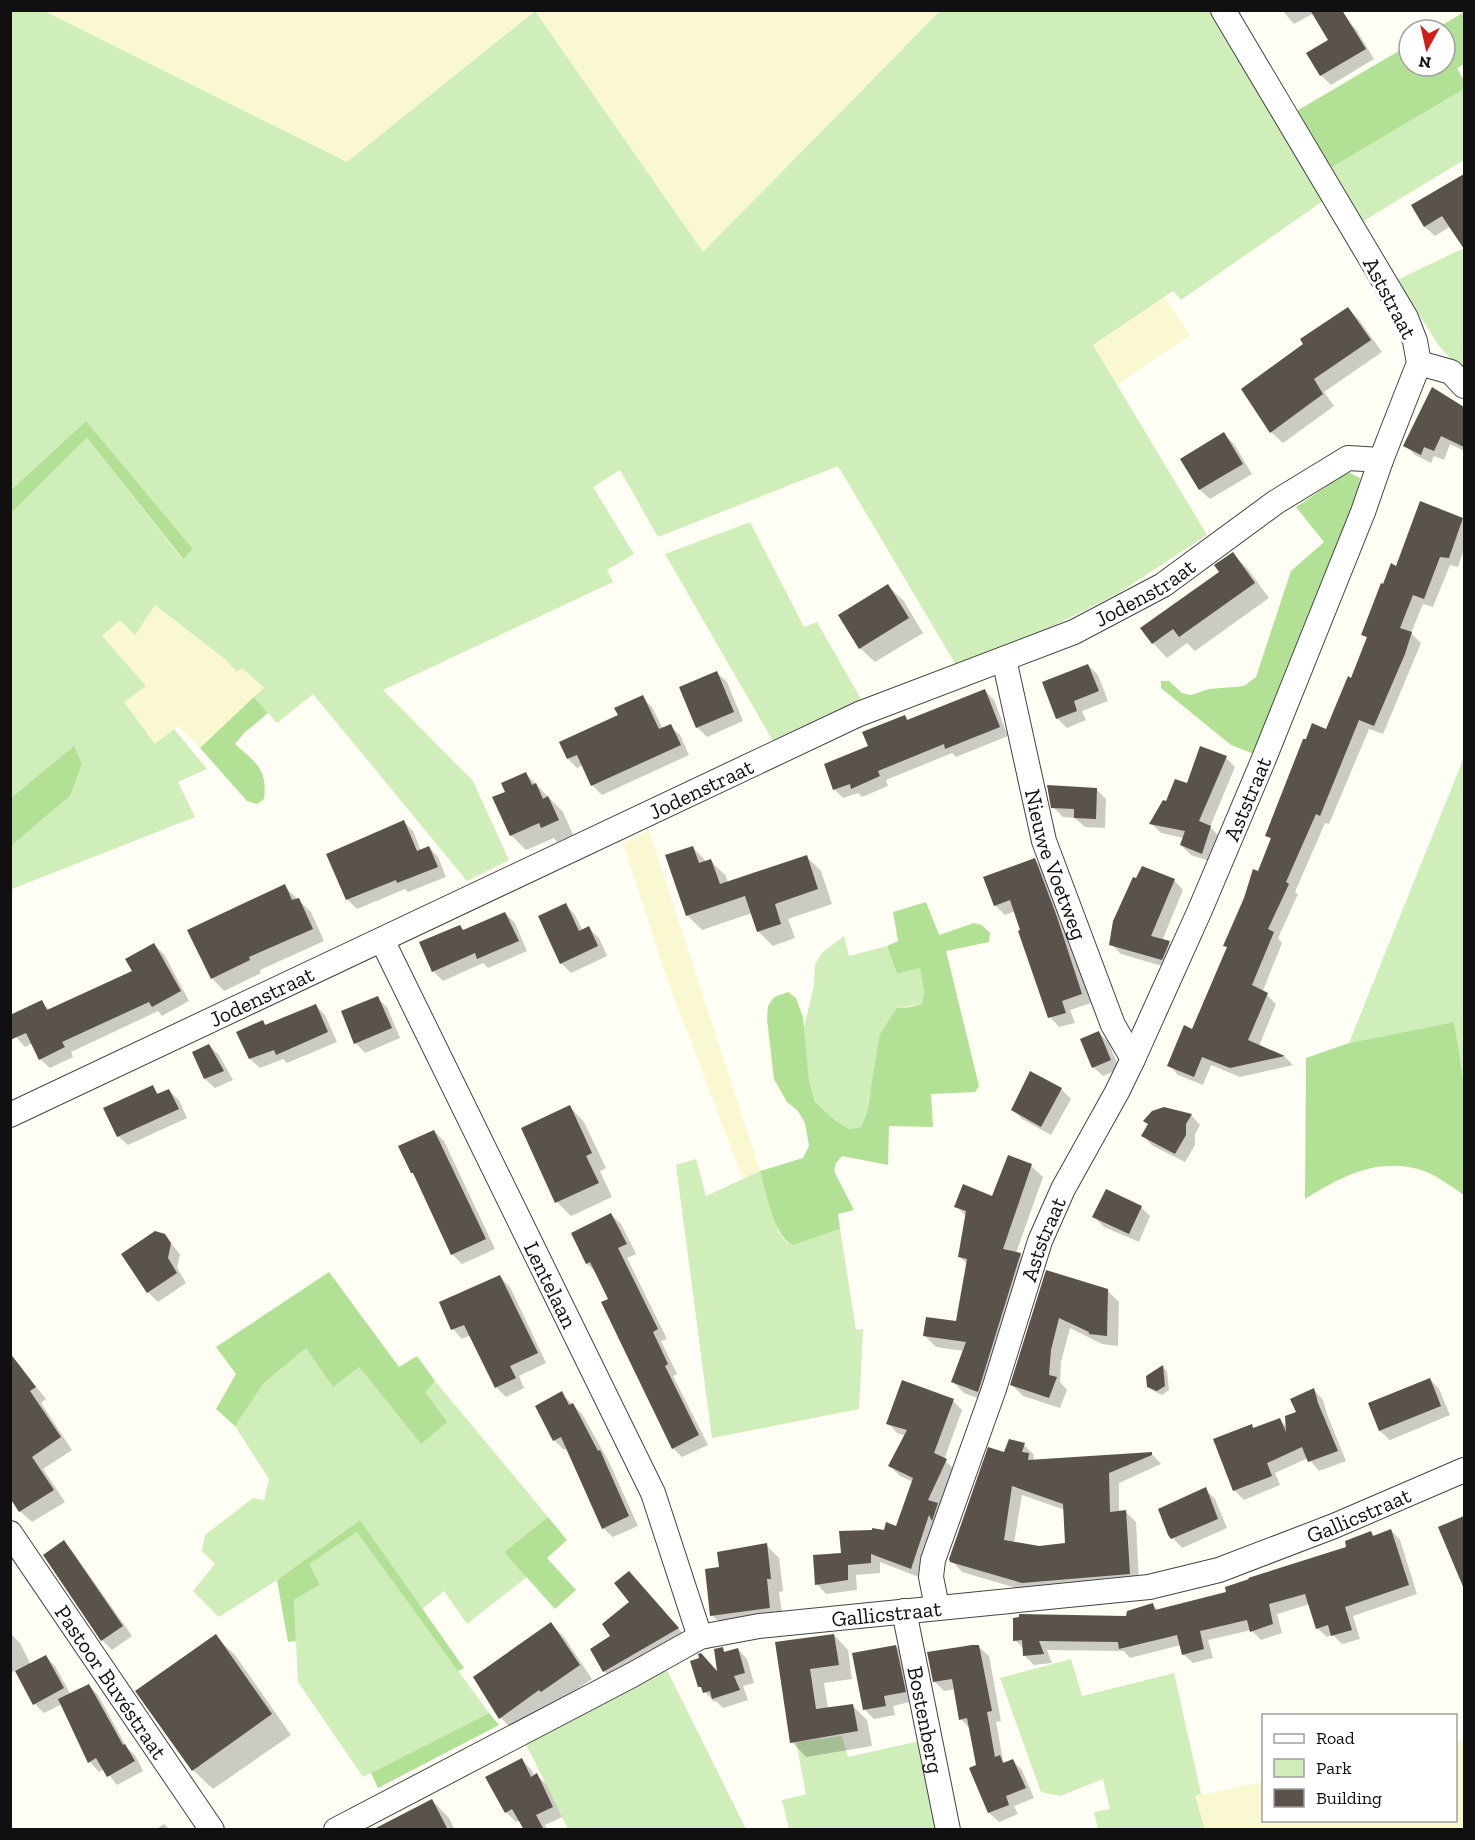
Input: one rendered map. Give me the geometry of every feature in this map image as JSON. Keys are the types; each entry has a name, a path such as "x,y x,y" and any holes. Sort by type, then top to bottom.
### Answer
{"street":[{"name":"Aststraat","path":"937,1607 931,1577 933,1560 994,1389 1040,1241 1063,1189 1133,1059 1200,910 1263,761 1363,512 1419,363 1415,341 1406,318 1223,10"},
{"path":"1419,363 1451,372 1464,386"},
{"name":"Jodenstraat","path":"10,1115 859,714 1074,632 1163,585 1276,502 1348,458 1381,460"},
{"name":"Nieuwe Voetweg","path":"1004,659 1044,841 1113,1025 1133,1059"},
{"name":"Lentelaan","path":"382,940 653,1493 700,1637"},
{"name":"Gallicstraat","path":"336,1830 700,1637 759,1626 1149,1587 1219,1570 1334,1526 1464,1470"},
{"name":"Pastoor Buvéstraat","path":"10,1533 212,1830"},
{"name":"Bostenberg","path":"904,1611 948,1830"}],"green space":[{"path":"11,11 44,11 347,162 535,11 703,252 940,11 1209,11 1323,201 1181,300 1173,291 1093,345 1207,535 1117,594 1045,630 956,665 838,466 658,537 620,470 593,487 634,554 607,570 613,582 383,690 473,781 509,860 467,881 313,694 277,723 254,697 264,688 242,668 237,672 226,660 155,605 135,635 120,620 102,636 146,686 124,702 155,744 174,729 207,769 178,782 195,817 12,889 10,885 11,846 70,796 82,764 73,747 11,798 11,513 87,438 182,559 193,549 86,421 11,490"},
{"path":"44,11 534,11 347,162"},
{"path":"535,11 940,11 703,252"},
{"path":"1464,12 1464,64 1457,68 1457,18 1454,18"},
{"path":"1397,52 1397,78 1457,78 1457,68 1464,81 1464,89 1329,169 1295,112"},
{"path":"1464,89 1464,160 1360,223 1329,169"},
{"path":"1464,248 1464,374 1439,346 1397,280"},
{"path":"1164,297 1190,335 1117,385 1093,345"},
{"path":"86,421 193,549 183,559 87,438 11,513 11,490"},
{"path":"1348,472 1360,478 1358,491 1254,754 1231,745 1161,688 1161,681 1169,681 1182,693 1191,695 1209,689 1244,686 1256,677 1291,571 1324,542 1296,507"},
{"path":"750,522 804,627 817,622 861,699 773,741 665,554"},
{"path":"154,605 226,660 237,672 242,667 264,689 200,748 178,726 156,745 124,702 145,686 102,636 120,620 135,635"},
{"path":"254,697 268,713 244,733 235,744 254,761 262,773 264,799 257,804 247,801 200,748"},
{"path":"74,746 82,764 70,796 11,846 11,798"},
{"path":"1464,757 1464,1083 1454,1022 1349,1043"},
{"path":"649,830 760,1171 743,1179 665,973 623,843"},
{"path":"926,902 939,935 974,923 982,925 990,933 989,942 946,951 979,1086 975,1092 931,1094 933,1127 889,1126 888,1165 842,1156 836,1163 834,1171 854,1210 838,1214 840,1229 793,1245 786,1241 776,1224 760,1171 803,1158 809,1146 805,1123 798,1111 787,1102 774,1079 767,1019 768,1006 774,997 788,992 796,998 803,1017 809,1080 815,1102 836,1121 849,1129 861,1127 867,1112 880,1034 897,1008 922,1004 924,993 920,968 897,974 887,946 898,941 893,912"},
{"path":"844,936 849,956 887,946 897,974 920,968 924,993 922,1004 897,1008 869,1096 867,1112 861,1127 849,1129 836,1121 815,1102 809,1080 804,1027 814,985 815,964 823,952"},
{"path":"1454,1022 1464,1083 1464,1195 1424,1171 1392,1166 1376,1167 1347,1176 1305,1199 1306,1058 1349,1043"},
{"path":"696,1159 706,1196 760,1171 779,1233 787,1243 793,1245 840,1229 856,1330 863,1329 859,1409 712,1438 676,1165"},
{"path":"329,1272 399,1367 417,1356 435,1381 425,1392 447,1422 421,1444 359,1367 333,1387 306,1348 264,1383 235,1426 216,1409 236,1374 216,1347"},
{"path":"306,1348 359,1367 421,1444 424,1392 435,1381 548,1517 504,1552 527,1577 467,1624 444,1591 422,1609 360,1520 277,1580 219,1617 193,1591 215,1564 202,1551 205,1535 253,1498 264,1500 269,1479 235,1426 264,1383"},
{"path":"548,1517 567,1540 547,1558 576,1590 555,1609 504,1552"},
{"path":"360,1520 464,1668 458,1671 357,1532 309,1564 320,1585 294,1600 296,1641 288,1642 277,1580"},
{"path":"357,1531 489,1713 363,1777 298,1682 294,1600 320,1585 308,1564"},
{"path":"1071,1659 1082,1696 1174,1673 1201,1794 1195,1796 1205,1829 1098,1829 1094,1812 1110,1809 1103,1779 1060,1796 1041,1792 1000,1678"},
{"path":"665,1666 746,1829 568,1829 525,1742"},
{"path":"489,1713 499,1725 378,1788 371,1773"},
{"path":"842,1736 848,1757 920,1741 936,1829 789,1829 782,1800 806,1794 796,1742"},
{"path":"1464,1740 1464,1829 1205,1829 1195,1796 1262,1782 1262,1822 1457,1822 1457,1742"}],"building":[{"path":"1310,10 1342,10 1366,49 1320,76 1306,53 1328,40"},
{"path":"1464,174 1464,249 1442,216 1424,227 1411,205"},
{"path":"1348,307 1371,340 1314,379 1323,394 1270,433 1241,389 1303,344 1300,339"},
{"path":"1432,387 1464,407 1464,447 1441,436 1434,451 1424,447 1421,455 1403,446"},
{"path":"1224,432 1243,464 1199,490 1180,459"},
{"path":"1420,501 1463,518 1449,558 1440,557 1424,599 1413,595 1400,628 1412,632 1405,654 1374,726 1359,720 1320,816 1316,814 1286,882 1289,884 1268,929 1274,932 1252,985 1268,993 1248,1040 1285,1056 1230,1068 1202,1057 1194,1077 1167,1066 1184,1025 1192,1029 1227,947 1223,946 1244,898 1253,869 1258,871 1271,838 1265,836 1303,739 1306,739 1312,723 1326,729 1348,676 1351,678 1367,637 1361,635 1381,583 1383,584 1391,563 1396,566"},
{"path":"1233,552 1255,583 1179,637 1173,629 1152,644 1140,628 1219,572 1214,565"},
{"path":"888,584 909,618 859,649 838,615"},
{"path":"1088,664 1099,691 1074,701 1077,711 1056,719 1042,682"},
{"path":"717,671 734,712 696,728 679,687"},
{"path":"985,689 1000,727 945,749 944,744 878,771 880,776 851,789 850,784 833,790 824,764 868,746 862,732 905,715 907,720"},
{"path":"643,695 659,729 671,724 681,745 591,786 577,755 567,759 559,742 618,715 614,708"},
{"path":"1200,746 1227,756 1199,821 1211,826 1202,854 1180,845 1185,831 1149,824 1163,800 1166,801 1175,779 1187,783"},
{"path":"526,772 532,785 536,783 543,799 548,796 559,820 541,828 539,823 510,836 492,797 505,792 501,783"},
{"path":"1047,785 1097,788 1096,819 1074,818 1074,809 1051,808"},
{"path":"404,820 417,851 429,846 438,867 397,883 396,880 346,900 326,854"},
{"path":"693,846 699,863 711,859 720,884 807,855 818,889 775,904 781,924 757,932 745,896 686,916 665,855"},
{"path":"1035,858 1082,994 1062,1001 1066,1013 1048,1018 1018,931 1020,930 1010,900 994,906 983,877"},
{"path":"1142,866 1175,879 1151,936 1170,941 1162,960 1109,945 1113,921 1133,877 1136,878"},
{"path":"285,884 292,900 299,898 313,929 249,957 250,960 211,979 187,930"},
{"path":"566,903 579,931 589,926 598,946 560,964 538,916"},
{"path":"505,912 519,941 477,959 475,953 432,972 419,942 460,925 463,930"},
{"path":"154,943 181,991 152,1007 149,1002 62,1042 65,1047 39,1060 26,1033 10,1040 10,1015 42,1000 47,1010 132,971 125,959"},
{"path":"378,996 392,1028 354,1044 341,1011"},
{"path":"316,1004 328,1032 276,1055 274,1050 249,1059 236,1032 263,1020 265,1025"},
{"path":"1099,1031 1111,1060 1092,1068 1080,1039"},
{"path":"209,1044 224,1071 204,1079 192,1052"},
{"path":"1030,1071 1062,1088 1041,1127 1011,1110"},
{"path":"153,1085 157,1094 169,1089 179,1109 117,1137 103,1108"},
{"path":"570,1105 592,1153 586,1156 599,1183 555,1203 521,1128"},
{"path":"1164,1107 1192,1114 1186,1124 1186,1135 1175,1154 1141,1136 1148,1124 1143,1121 1152,1111"},
{"path":"434,1130 486,1239 451,1255 398,1146"},
{"path":"1008,1155 1032,1164 1003,1249 1021,1253 978,1392 951,1382 966,1342 923,1336 926,1317 956,1321 967,1259 958,1257 966,1211 954,1207 963,1184 992,1196"},
{"path":"1106,1189 1142,1206 1129,1234 1092,1217"},
{"path":"611,1213 627,1244 618,1248 658,1329 653,1332 668,1364 665,1366 699,1435 672,1449 601,1302 608,1299 590,1262 586,1264 571,1233"},
{"path":"155,1231 165,1234 171,1243 168,1258 177,1273 147,1293 121,1254"},
{"path":"1046,1270 1108,1289 1107,1336 1089,1334 1059,1318 1051,1350 1049,1375 1057,1377 1049,1398 1010,1385"},
{"path":"500,1275 538,1353 510,1366 516,1378 495,1388 464,1325 451,1330 439,1302"},
{"path":"10,1353 36,1387 30,1391 61,1437 32,1457 54,1490 19,1512 10,1498"},
{"path":"1163,1365 1165,1386 1157,1391 1147,1387 1146,1376"},
{"path":"1430,1378 1441,1406 1379,1431 1368,1403"},
{"path":"902,1380 954,1399 934,1453 947,1459 928,1500 938,1503 932,1521 929,1515 911,1569 871,1554 871,1563 848,1565 848,1580 815,1585 813,1555 841,1553 839,1531 872,1530 872,1528 884,1530 886,1522 896,1526 913,1478 888,1466 907,1430 886,1424"},
{"path":"1314,1388 1338,1451 1308,1462 1302,1447 1267,1463 1272,1476 1233,1491 1213,1439 1252,1424 1253,1428 1280,1418 1286,1432 1285,1416 1296,1412 1290,1399"},
{"path":"562,1391 569,1405 573,1403 598,1451 600,1450 629,1516 602,1529 561,1437 553,1441 535,1406"},
{"path":"1009,1439 1025,1443 1022,1452 1029,1453 1028,1460 1152,1452 1152,1455 1109,1473 1110,1512 1126,1510 1130,1574 1022,1583 950,1562 949,1559 988,1447 1004,1452","holes":["1012,1486 1063,1504 1065,1543 1039,1546 1004,1540"]},
{"path":"1206,1487 1218,1519 1171,1539 1158,1509"},
{"path":"1464,1516 1464,1589 1438,1527"},
{"path":"1391,1529 1409,1585 1345,1607 1352,1630 1331,1636 1328,1625 1316,1629 1305,1594 1269,1604 1273,1624 1250,1632 1247,1620 1200,1631 1204,1649 1182,1655 1177,1635 1119,1649 1118,1642 1039,1641 1044,1654 1023,1656 1022,1640 1013,1641 1013,1618 1019,1617 1019,1614 1126,1616 1127,1611 1153,1603 1155,1610 1226,1592 1225,1587 1248,1578 1346,1547 1345,1541 1371,1531 1373,1536"},
{"path":"64,1540 123,1626 101,1641 43,1555"},
{"path":"767,1543 771,1579 767,1579 770,1608 710,1616 705,1569 719,1567 717,1552"},
{"path":"629,1571 679,1628 603,1672 590,1649 610,1636 602,1624 629,1602 614,1583"},
{"path":"551,1622 580,1665 541,1692 539,1690 499,1719 473,1677"},
{"path":"216,1634 272,1714 192,1771 135,1691"},
{"path":"834,1634 839,1665 810,1669 816,1709 853,1704 858,1731 790,1743 775,1642"},
{"path":"896,1645 906,1692 884,1696 886,1706 863,1710 852,1653"},
{"path":"979,1645 992,1711 987,1712 995,1757 1000,1755 1003,1763 1013,1759 1026,1788 1006,1796 1009,1805 988,1813 969,1768 976,1765 967,1718 959,1720 952,1679 933,1682 927,1652"},
{"path":"723,1647 724,1652 738,1648 745,1673 734,1676 740,1690 712,1699 710,1691 703,1693 701,1687 698,1687 690,1661 699,1658 698,1654 701,1653 717,1671 714,1649"},
{"path":"46,1655 64,1688 33,1705 15,1671"},
{"path":"89,1684 123,1745 125,1744 135,1761 107,1777 96,1758 88,1763 58,1699"},
{"path":"522,1758 531,1777 537,1773 553,1807 536,1815 544,1830 524,1830 512,1809 505,1813 485,1777"},
{"path":"432,1799 448,1830 372,1830"}]}
